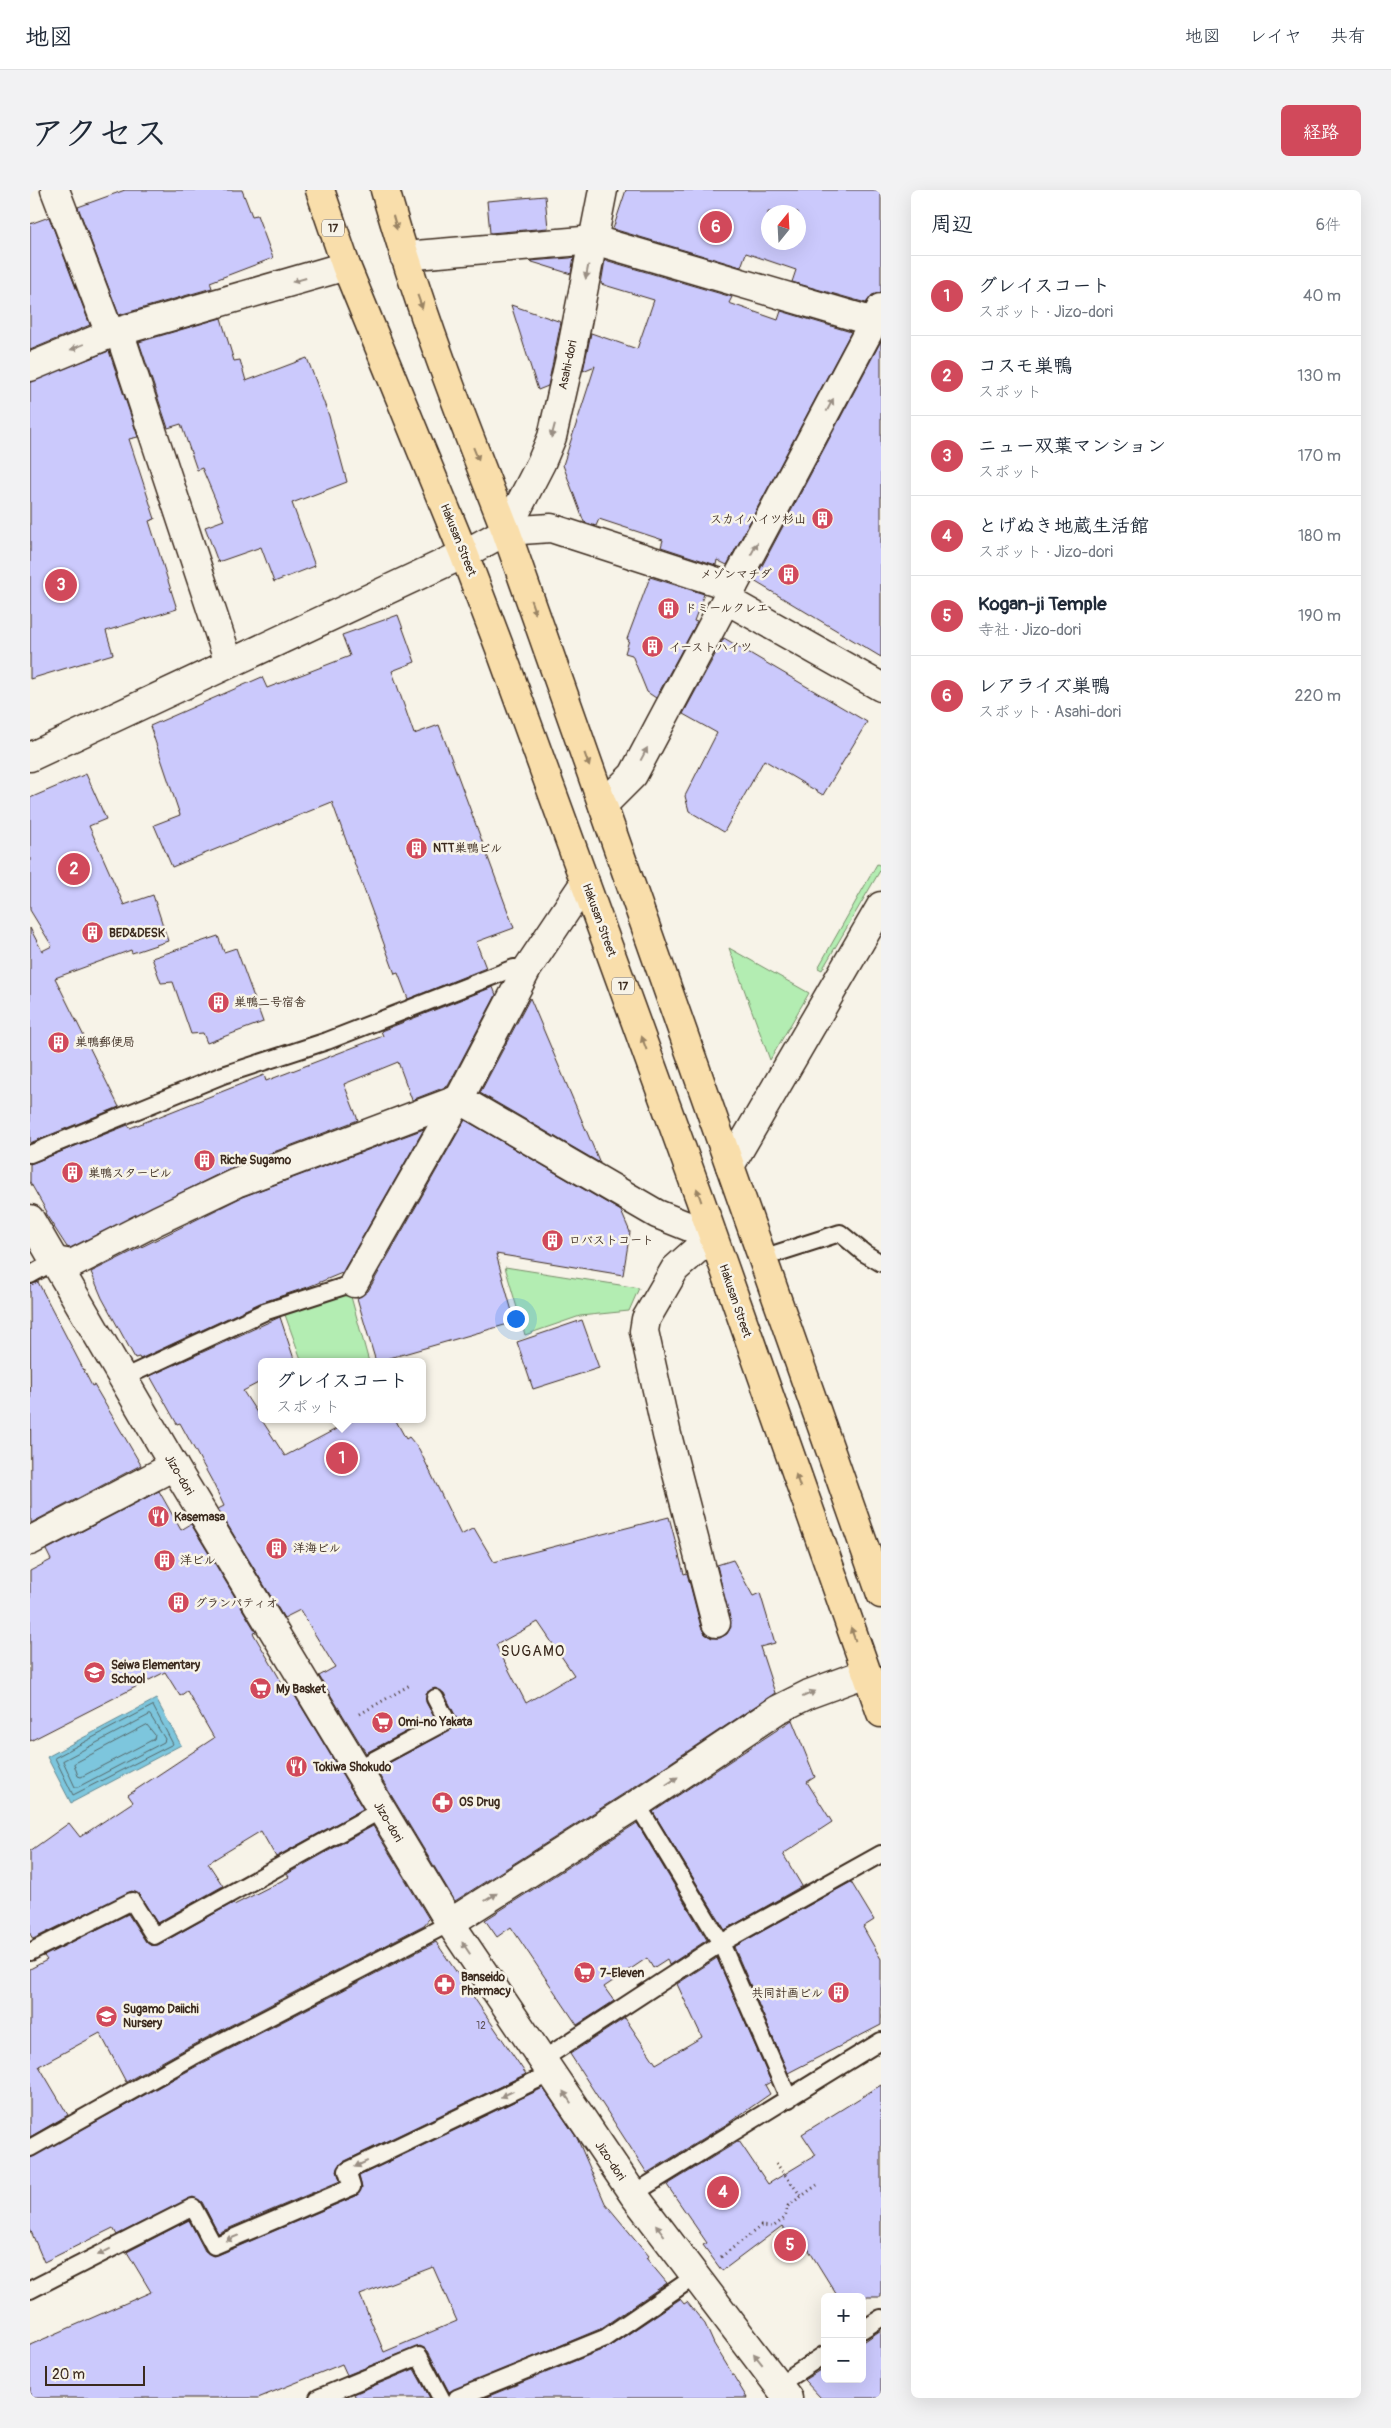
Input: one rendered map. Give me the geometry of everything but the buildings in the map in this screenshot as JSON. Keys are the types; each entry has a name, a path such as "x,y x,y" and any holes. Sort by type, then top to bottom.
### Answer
{"highway":[{"name":"Hakusan Street","path":"320,190 346,266 464,554 712,1236 881,1713"},
{"path":"385,190 404,256 470,439 506,531 881,1594"}],"street":[{"path":"55,190 115,332 230,662"},
{"name":"Asahi-dori","path":"506,531 541,463 552,436 603,190"},
{"path":"404,256 594,240 877,315 633,775 603,805"},
{"path":"30,367 115,332 346,266"},
{"path":"30,757 464,554 506,531 550,528 730,594 881,688"},
{"path":"354,1283 459,1099 527,969 584,882"},
{"path":"730,1166 881,906"},
{"path":"459,1099 657,1214 712,1236 675,1269 646,1319 644,1331 667,1434 716,1623"},
{"path":"55,1261 72,1264 158,1220 236,1184 459,1099"},
{"name":"Jizo-dori","path":"30,1219 174,1466 450,1923 633,2194 783,2392"},
{"path":"31,1538 174,1466"},
{"path":"450,1923 637,1804 777,1710 809,1694 866,1673"}],"lane":[{"path":"30,1154 223,1075 327,1041 514,968 527,969"},
{"path":"762,1258 840,1233 864,1253 881,1263"},
{"path":"30,1275 55,1261"},
{"path":"123,1378 264,1312 354,1283"},
{"path":"357,1769 447,1721 435,1698"},
{"path":"637,1804 721,1943 788,2099"},
{"path":"30,1952 132,1901 154,1936 381,1810"},
{"path":"30,2290 193,2207 214,2246 352,2187 347,2171 547,2067 721,1943 881,1854"},
{"path":"30,2148 192,2057 450,1923"},
{"path":"633,2194 881,2041"},
{"path":"457,2398 606,2338 694,2277"},
{"path":"866,2327 881,2318"},
{"path":"318,2398 419,2356 442,2398"},
{"path":"783,2392 821,2358"}],"path":[{"path":"356,1717 410,1685"},
{"path":"776,2163 801,2196"},
{"path":"694,2277 761,2226 773,2227 786,2218 788,2206 817,2185"}],"green space":[{"path":"877,864 881,866 881,869 822,970 818,968"},
{"path":"729,948 809,993 770,1060"},
{"path":"505,1267 639,1288 629,1311 580,1316 525,1335"},
{"path":"350,1293 368,1358 301,1358 284,1312"}],"water":[{"path":"156,1699 181,1745 71,1803 47,1757"}],"place":[{"name":"レアライズ巣鴨","path":"716,227"},
{"name":"スカイハイツ杉山","path":"822,519"},
{"name":"メゾンマチダ","path":"788,574"},
{"name":"ニュー双葉マンション","path":"61,585"},
{"name":"ドミールクレエ","path":"669,608"},
{"name":"イーストハイツ","path":"653,647"},
{"name":"NTT巣鴨ビル","path":"417,848"},
{"name":"コスモ巣鴨","path":"74,869"},
{"name":"BED&DESK","path":"93,933"},
{"name":"巣鴨二号宿舎","path":"218,1002"},
{"name":"巣鴨郵便局","path":"59,1042"},
{"name":"Riche Sugamo","path":"204,1160"},
{"name":"巣鴨スタービル","path":"72,1173"},
{"name":"ロバストコート","path":"553,1240"},
{"name":"グレイスコート","path":"342,1458"},
{"name":"Kasemasa","path":"158,1517"},
{"name":"洋海ビル","path":"277,1548"},
{"name":"洋ビル","path":"164,1560"},
{"name":"グランパティオ","path":"179,1603"},
{"name":"Seiwa Elementary School","path":"95,1672"},
{"name":"My Basket","path":"260,1689"},
{"name":"Omi-no Yakata","path":"382,1722"},
{"name":"Tokiwa Shokudo","path":"297,1767"},
{"name":"OS Drug","path":"443,1802"},
{"name":"7-Eleven","path":"584,1973"},
{"name":"Banseido Pharmacy","path":"445,1984"},
{"name":"共同計画ビル","path":"839,1993"},
{"name":"Sugamo Daiichi Nursery","path":"107,2016"},
{"name":"とげぬき地蔵生活館","path":"723,2192"},
{"name":"Kogan-ji Temple","path":"790,2245"}],"district":[{"name":"SUGAMO","path":"533,1651"}]}
